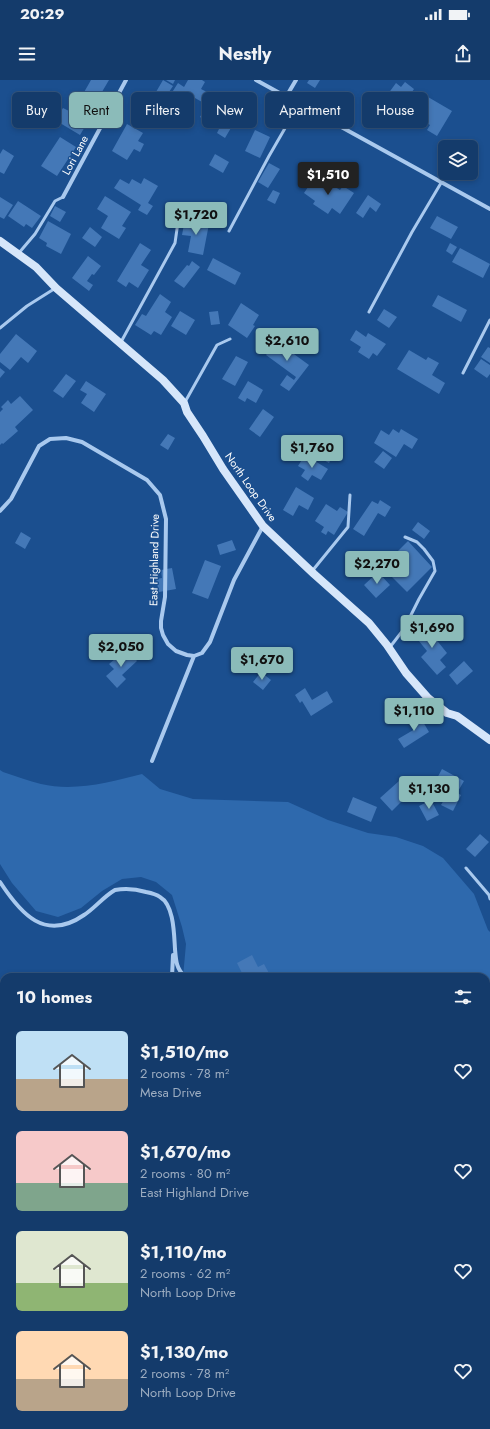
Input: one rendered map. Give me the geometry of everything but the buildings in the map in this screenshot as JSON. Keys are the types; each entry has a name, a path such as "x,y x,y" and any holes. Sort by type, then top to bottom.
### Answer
{"street":[{"name":"Lori Lane","path":"63,197 126,80"},
{"path":"256,80 277,92"},
{"path":"289,92 296,80"},
{"path":"342,128 490,209"},
{"name":"North Loop Drive","path":"0,241 36,267 56,288 162,380 184,403 187,412 204,436 223,469 263,526 311,572 369,623 389,648 406,673 428,698 447,713 457,716 490,740"},
{"name":"East Highland Drive","path":"0,511 11,499 39,446 50,439 66,438 82,442 147,480 160,495 166,519 164,597 161,621 163,635 168,644 176,651 194,656"},
{"path":"152,761 194,656 202,653 210,642 234,580 263,526"},
{"path":"0,882 24,912 48,927 64,925 75,921 115,890 128,889 153,894 160,897 170,908 177,966 180,973"},
{"path":"172,973 174,939"}],"lane":[{"path":"229,231 285,128"},
{"path":"369,312 412,232 441,183"},
{"path":"18,254 35,234 55,201 63,197"},
{"path":"120,343 175,243 178,222"},
{"path":"0,328 27,306 56,288"},
{"path":"463,373 490,320"},
{"path":"184,403 217,345 230,339"},
{"path":"311,572 348,527 350,495"},
{"path":"389,648 404,629 418,599 435,571 433,561 424,549 417,542 405,537"},
{"path":"466,868 489,895 490,899"}],"shaded area":[{"path":"0,770 41,784 67,787 92,785 142,774 160,789 193,799 288,802 328,820 368,833 396,837 423,846 443,858 474,894 490,932 490,973 183,973 186,944 182,927 172,895 156,882 141,877 122,879 102,891 81,908 58,917 36,911 12,883 0,864"}]}
